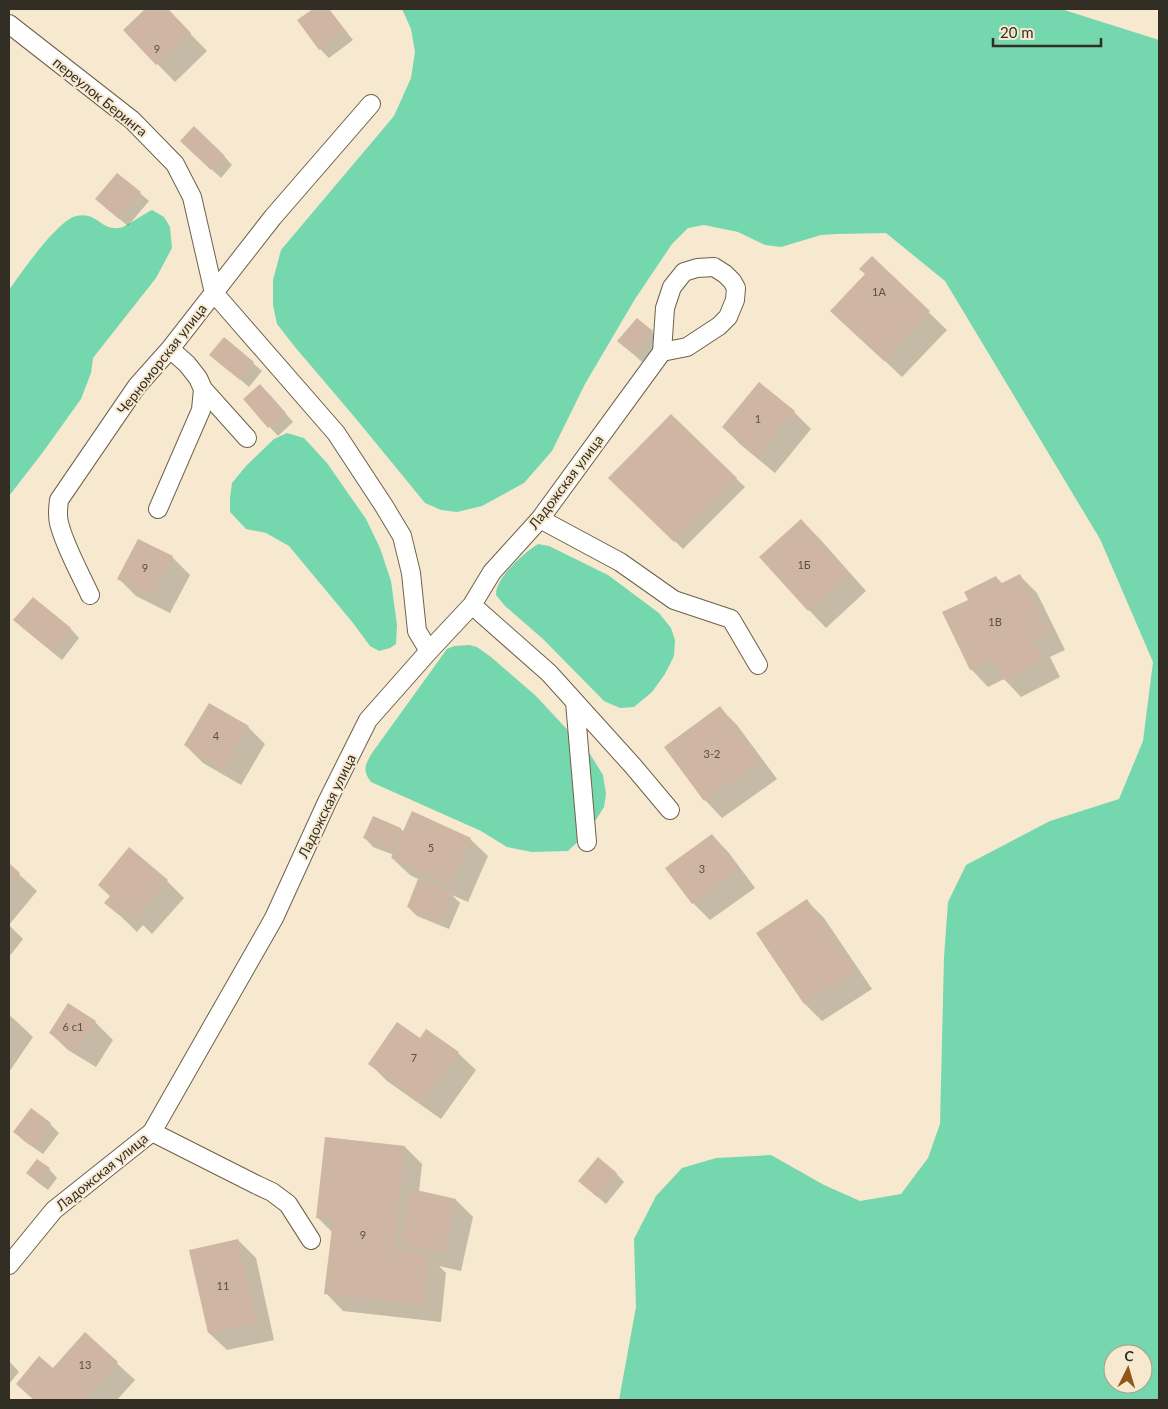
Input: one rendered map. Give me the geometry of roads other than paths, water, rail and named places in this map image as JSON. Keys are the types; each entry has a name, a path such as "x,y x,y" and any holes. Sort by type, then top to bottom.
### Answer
{"lane":[{"name":"переулок Беринга","path":"9,24 132,120 175,164 192,197 214,293"},
{"name":"Черноморская улица","path":"90,595 65,540 59,522 59,500 137,386 170,349 273,217 371,104"},
{"path":"714,267 725,274 736,288 735,300 728,317 719,326 687,347 662,352 665,308 672,287 684,272 698,268 714,267"},
{"path":"214,293 336,433 384,506 402,536 411,573 417,631 429,651"},
{"path":"170,349 188,364 203,389 247,438"},
{"name":"Ладожская улица","path":"9,1265 54,1210 152,1132 274,918 327,802 368,720 472,605 492,572 540,519 662,352"},
{"path":"158,509 200,410 203,389"},
{"path":"540,519 620,562 674,600 731,619 758,664"},
{"path":"472,605 549,673 670,810"},
{"path":"575,702 587,842"},
{"path":"152,1132 272,1192 288,1204 312,1240"}]}
